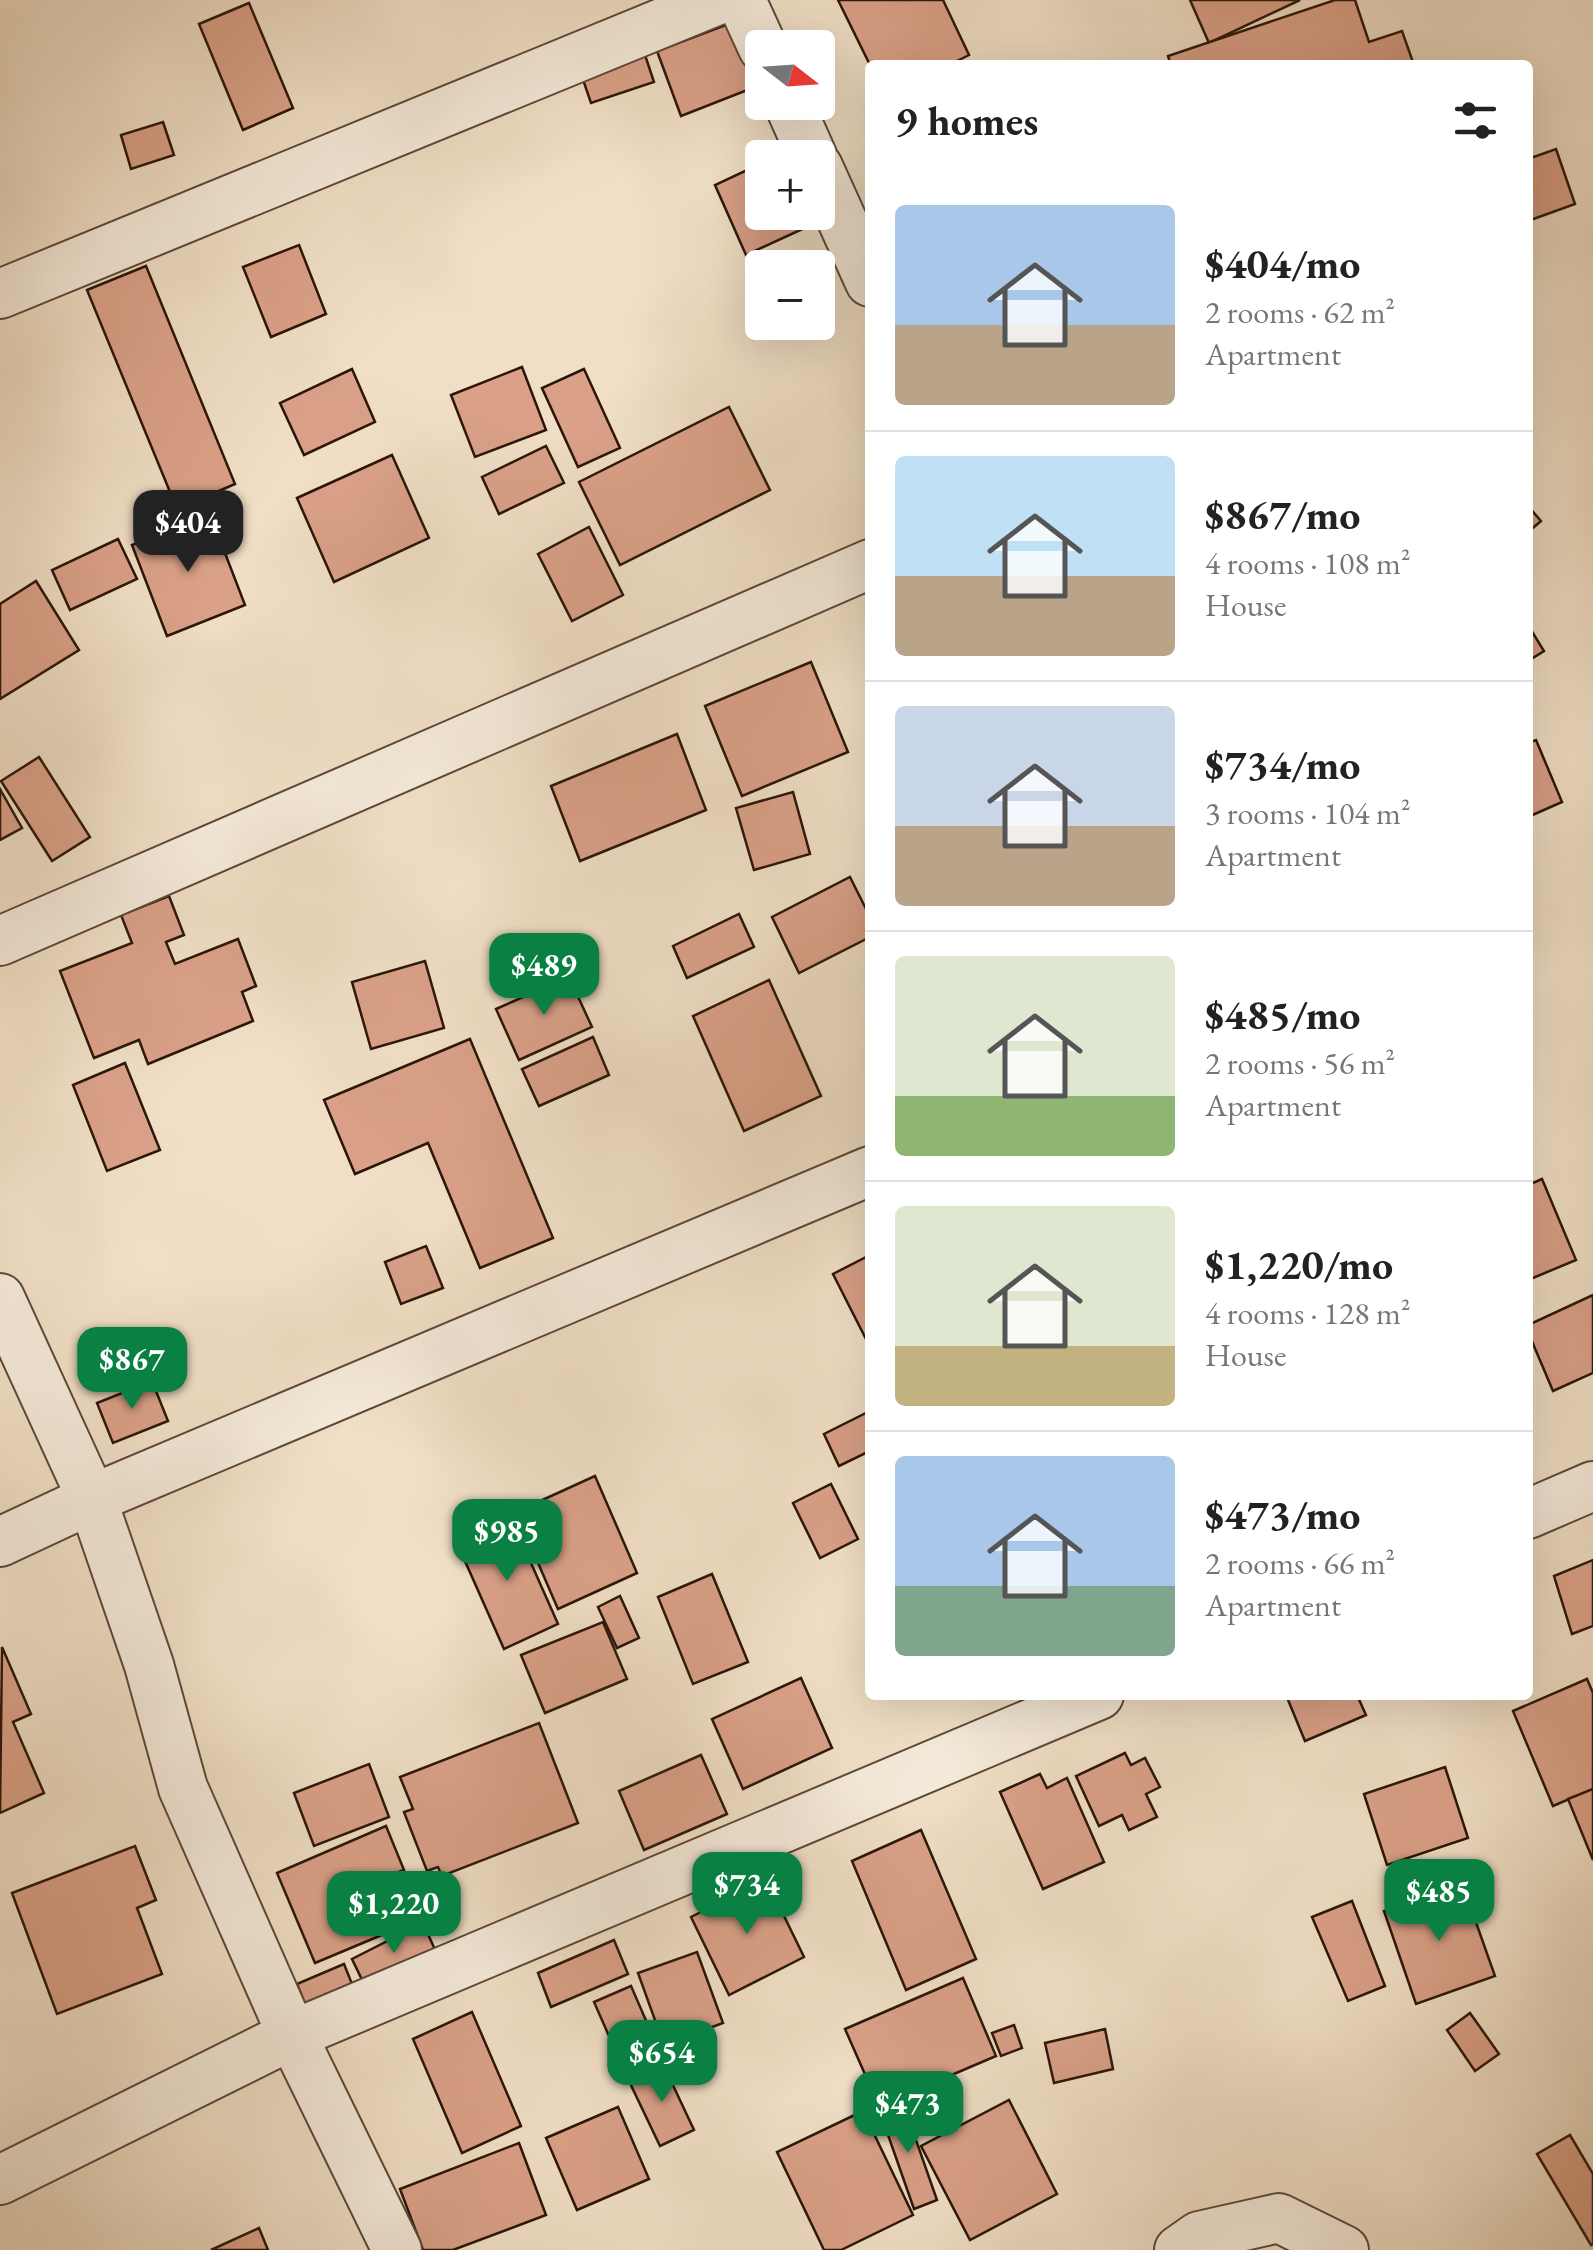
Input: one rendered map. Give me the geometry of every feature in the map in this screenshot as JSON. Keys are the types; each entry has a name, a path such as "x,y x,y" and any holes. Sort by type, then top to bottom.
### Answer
{"street":[{"path":"0,294 718,0"},
{"path":"741,0 755,30"},
{"path":"835,205 865,271"},
{"path":"0,941 865,566"},
{"path":"0,1542 92,1499 865,1173"},
{"path":"0,1298 92,1499 148,1665 183,1788 292,2035 397,2250"},
{"path":"1533,1512 1593,1486"},
{"path":"0,2180 292,2035 1087,1700"},
{"path":"1180,2250 1199,2236 1279,2218 1344,2250"}],"building":[{"path":"838,0 943,0 969,55 959,60 868,60"},
{"path":"1190,0 1300,0 1209,43"},
{"path":"1335,0 1355,0 1369,42 1402,31 1412,60 1169,60 1168,56"},
{"path":"249,3 293,108 243,130 199,24"},
{"path":"731,23 745,60 745,91 681,116 657,51"},
{"path":"641,43 654,82 591,103 578,65"},
{"path":"163,122 174,155 131,169 121,135"},
{"path":"1556,149 1575,204 1533,219 1533,157"},
{"path":"745,171 745,230 800,230 745,253 715,185"},
{"path":"299,245 326,314 271,337 243,267"},
{"path":"146,266 235,484 177,509 87,290"},
{"path":"522,367 546,430 475,457 451,395"},
{"path":"352,369 375,422 304,455 280,403"},
{"path":"584,369 620,448 578,467 542,388"},
{"path":"729,407 770,490 620,565 579,482"},
{"path":"546,446 564,483 499,514 482,477"},
{"path":"392,455 429,538 334,582 297,498"},
{"path":"1533,512 1541,521 1533,528"},
{"path":"210,514 245,605 167,636 132,545"},
{"path":"589,527 623,595 572,621 538,554"},
{"path":"118,539 137,579 70,610 52,570"},
{"path":"36,581 79,650 0,699 0,604"},
{"path":"1533,633 1544,651 1533,658"},
{"path":"811,662 848,752 742,796 705,706"},
{"path":"677,734 706,810 580,861 551,786"},
{"path":"1536,740 1562,802 1533,815"},
{"path":"39,757 90,837 52,861 1,781"},
{"path":"0,789 22,828 0,840"},
{"path":"793,792 810,854 754,870 736,808"},
{"path":"850,877 865,907 865,940 799,973 772,917"},
{"path":"169,896 184,935 166,942 175,964 238,939 256,986 242,992 253,1021 148,1064 139,1040 94,1058 60,971 132,943 121,915"},
{"path":"739,914 754,947 687,978 673,946"},
{"path":"425,961 444,1028 371,1049 352,982"},
{"path":"569,977 592,1027 519,1060 496,1009"},
{"path":"769,980 821,1096 744,1131 693,1016"},
{"path":"593,1037 609,1075 539,1106 522,1069"},
{"path":"470,1039 553,1238 480,1268 428,1143 355,1174 324,1100"},
{"path":"125,1063 160,1150 107,1171 73,1085"},
{"path":"1542,1179 1576,1260 1533,1278 1533,1183"},
{"path":"426,1246 443,1288 401,1304 385,1262"},
{"path":"865,1258 865,1337 833,1274"},
{"path":"1593,1295 1593,1373 1553,1391 1533,1344 1533,1323"},
{"path":"152,1381 168,1421 113,1443 97,1403"},
{"path":"865,1414 865,1453 839,1466 824,1434"},
{"path":"595,1476 637,1573 558,1609 516,1512"},
{"path":"831,1484 858,1539 820,1558 793,1503"},
{"path":"511,1518 558,1624 504,1649 457,1543"},
{"path":"1593,1560 1593,1626 1572,1634 1554,1576"},
{"path":"712,1574 748,1662 693,1684 658,1597"},
{"path":"620,1596 639,1638 617,1648 598,1607"},
{"path":"603,1622 627,1679 545,1713 521,1655"},
{"path":"2,1647 31,1714 13,1722 44,1793 0,1813"},
{"path":"801,1678 832,1748 743,1789 712,1719"},
{"path":"1587,1679 1593,1693 1593,1789 1553,1806 1513,1711"},
{"path":"1288,1700 1359,1700 1366,1715 1305,1741"},
{"path":"539,1723 578,1823 442,1876 438,1867 427,1871 404,1812 413,1809 400,1777"},
{"path":"1125,1753 1131,1765 1145,1758 1160,1787 1146,1794 1157,1817 1129,1830 1122,1815 1099,1826 1076,1776"},
{"path":"701,1755 727,1814 644,1850 619,1791"},
{"path":"369,1764 389,1817 314,1846 294,1793"},
{"path":"1445,1767 1468,1838 1387,1865 1364,1794"},
{"path":"1040,1774 1047,1788 1067,1778 1104,1862 1043,1889 1000,1792"},
{"path":"1593,1789 1593,1860 1568,1799"},
{"path":"386,1826 404,1870 388,1876 408,1924 315,1963 277,1873"},
{"path":"921,1830 976,1959 906,1990 852,1861"},
{"path":"135,1846 156,1900 137,1908 162,1974 57,2014 12,1893"},
{"path":"766,1879 804,1957 729,1995 691,1917"},
{"path":"1462,1883 1495,1976 1416,2004 1384,1911"},
{"path":"1352,1901 1385,1986 1348,2001 1312,1917"},
{"path":"423,1923 436,1952 366,1988 352,1959"},
{"path":"614,1940 628,1974 551,2007 538,1973"},
{"path":"697,1952 723,2023 664,2045 638,1973"},
{"path":"344,1964 356,1994 309,2014 297,1984"},
{"path":"963,1978 996,2056 879,2106 845,2029"},
{"path":"631,1986 661,2055 624,2070 594,2002"},
{"path":"472,2012 521,2126 462,2153 413,2039"},
{"path":"1470,2013 1499,2054 1475,2071 1447,2030"},
{"path":"1014,2025 1022,2048 1001,2056 992,2033"},
{"path":"1105,2029 1113,2069 1054,2083 1045,2043"},
{"path":"663,2064 694,2130 660,2146 629,2081"},
{"path":"1009,2100 1057,2194 970,2240 921,2146"},
{"path":"903,2103 937,2200 914,2209 880,2112"},
{"path":"618,2107 649,2179 577,2210 546,2138"},
{"path":"863,2111 913,2215 841,2250 824,2250 777,2152"},
{"path":"1570,2135 1593,2174 1591,2245 1537,2154"},
{"path":"519,2143 546,2215 453,2250 423,2250 400,2189"},
{"path":"259,2228 268,2250 211,2250"}]}
